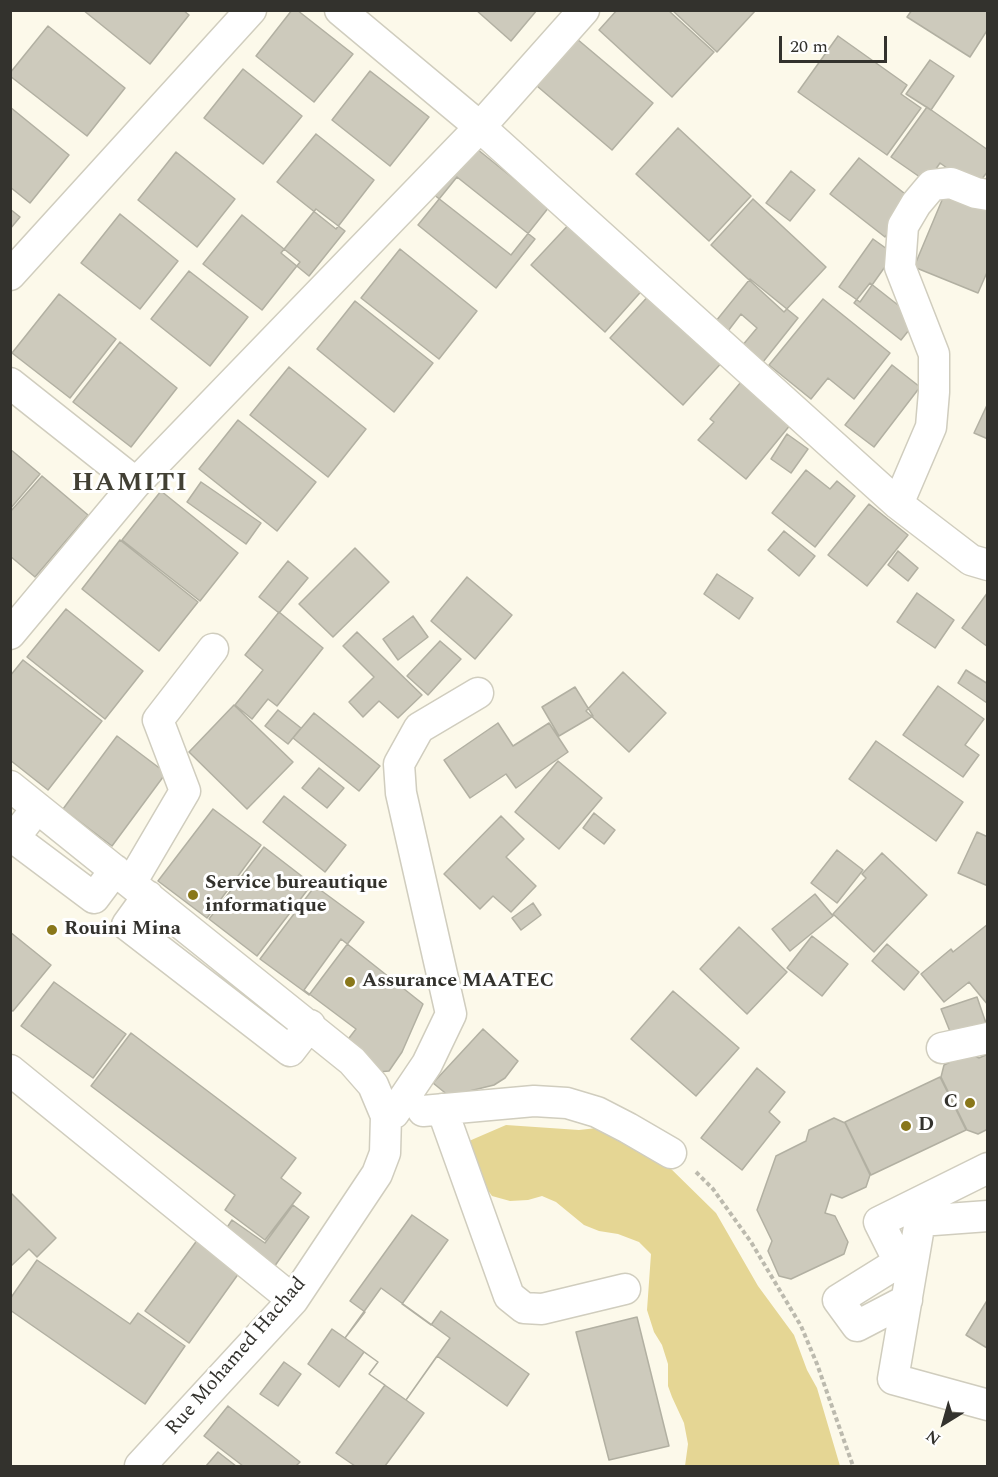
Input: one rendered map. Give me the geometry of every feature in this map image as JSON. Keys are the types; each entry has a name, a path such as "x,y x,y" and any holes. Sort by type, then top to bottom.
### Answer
{"street":[{"path":"10,275 251,10"},
{"path":"340,10 480,127 898,504 971,560 987,565"},
{"path":"10,634 136,483 480,127 584,10"},
{"path":"898,504 931,427 934,373 934,354 900,267 903,225 916,204 932,186 951,183 987,195"},
{"path":"10,383 136,483"},
{"path":"213,649 158,720 185,791 131,883 127,925 290,1051 310,1025 361,1070 373,1085 390,1115"},
{"path":"390,1115 427,1064 452,1014 401,794 399,764 419,728 478,693"},
{"path":"10,786 37,808 14,838 94,898 131,883"},
{"path":"942,1048 987,1038"},
{"path":"10,1070 293,1300"},
{"path":"390,1115 534,1101 567,1103 597,1112 671,1153"},
{"path":"442,1109 509,1296 524,1308 542,1310 625,1289"},
{"name":"Rue Mohamed Hachad","path":"140,1467 293,1300 377,1174 385,1153 390,1115"},
{"path":"907,1300 857,1326 838,1300 900,1262 879,1222 987,1168"},
{"path":"987,1216 920,1221 893,1379 987,1405"}],"path":[{"path":"671,1153 713,1189 751,1242 801,1326 817,1364 853,1467"}],"shaded area":[{"path":"506,1125 579,1130 597,1128 664,1162 716,1213 758,1286 794,1335 807,1370 817,1388 840,1466 685,1466 688,1444 684,1423 668,1386 668,1364 647,1310 651,1254 639,1242 584,1225 556,1202 542,1196 510,1201 492,1196 482,1182 469,1141"}],"building":[{"path":"83,10 183,10 189,15 150,64"},
{"path":"292,10 297,10 353,54 314,102 256,56"},
{"path":"476,10 537,10 511,41"},
{"path":"617,10 668,10 714,52 672,97 599,30"},
{"path":"672,10 756,10 717,52"},
{"path":"912,10 988,10 988,29 970,57 907,17"},
{"path":"48,26 125,88 87,136 10,76 10,73"},
{"path":"838,36 907,85 901,94 921,108 887,155 798,92"},
{"path":"577,39 653,103 612,150 537,86"},
{"path":"930,60 954,76 931,110 906,94"},
{"path":"243,69 302,116 263,164 204,118"},
{"path":"370,71 429,117 390,166 332,120"},
{"path":"10,107 69,155 30,203 10,187"},
{"path":"927,107 988,150 988,171 975,188 940,163 927,182 891,157"},
{"path":"678,128 751,196 709,241 636,174"},
{"path":"316,134 374,180 336,229 277,182"},
{"path":"472,145 549,207 511,255 433,194"},
{"path":"176,152 235,199 197,247 138,200"},
{"path":"859,158 913,200 885,237 830,194"},
{"path":"791,171 815,190 790,221 766,203"},
{"path":"457,177 535,239 496,288 418,225"},
{"path":"945,193 988,211 988,270 978,293 914,267"},
{"path":"753,199 826,267 784,312 711,245"},
{"path":"10,209 20,217 10,229"},
{"path":"316,209 345,231 309,276 281,253"},
{"path":"120,214 178,261 140,309 81,263"},
{"path":"242,215 300,262 262,310 203,264"},
{"path":"573,220 646,286 605,332 531,265"},
{"path":"873,239 894,254 860,302 839,287"},
{"path":"400,249 477,311 439,359 361,298"},
{"path":"189,271 248,317 210,366 151,319"},
{"path":"750,279 798,318 763,362 742,346 757,328 741,314 728,331 716,321"},
{"path":"870,283 917,320 901,340 854,303"},
{"path":"652,292 725,359 683,405 610,338"},
{"path":"59,294 116,339 70,398 12,353"},
{"path":"823,299 890,353 854,399 828,378 811,399 769,365"},
{"path":"355,301 433,363 394,412 317,349"},
{"path":"120,342 177,388 131,447 73,402"},
{"path":"892,365 920,387 874,447 845,425"},
{"path":"289,367 366,429 328,477 250,415"},
{"path":"741,382 791,424 746,479 698,440 714,422 710,419"},
{"path":"988,403 988,439 974,433"},
{"path":"238,420 316,482 277,531 199,469"},
{"path":"787,434 808,449 791,473 771,459"},
{"path":"10,449 40,474 10,509"},
{"path":"806,470 830,489 837,481 855,496 815,547 772,513"},
{"path":"42,476 88,515 35,577 10,556 10,512"},
{"path":"201,482 261,523 246,544 187,502"},
{"path":"161,491 238,553 200,601 122,540"},
{"path":"869,504 908,535 867,586 828,555"},
{"path":"784,531 815,556 799,576 768,550"},
{"path":"120,540 198,602 159,651 82,589"},
{"path":"355,548 389,582 333,637 299,604"},
{"path":"898,551 918,568 908,581 888,565"},
{"path":"288,561 308,578 279,613 259,597"},
{"path":"717,574 753,598 739,619 704,594"},
{"path":"467,577 512,615 475,659 431,621"},
{"path":"988,592 988,647 962,628"},
{"path":"917,593 954,620 935,648 897,622"},
{"path":"66,609 143,671 105,719 27,657"},
{"path":"279,612 323,648 277,706 268,699 252,719 235,705 263,670 245,655"},
{"path":"413,616 428,637 398,660 383,639"},
{"path":"357,632 422,695 398,718 379,701 363,717 349,702 374,677 343,646"},
{"path":"440,641 461,659 428,695 407,676"},
{"path":"23,660 102,721 48,790 10,760 10,676"},
{"path":"966,670 988,684 987,703 958,683"},
{"path":"623,672 666,713 629,752 586,711"},
{"path":"938,686 984,719 965,745 979,755 963,777 903,735"},
{"path":"575,687 593,716 559,736 542,707"},
{"path":"234,705 293,762 247,809 189,752"},
{"path":"278,710 301,728 288,744 265,726"},
{"path":"314,713 380,766 359,791 293,738"},
{"path":"498,723 513,746 549,723 568,752 516,788 506,774 470,798 444,760"},
{"path":"117,736 166,773 112,846 63,809"},
{"path":"876,741 963,802 936,841 849,779"},
{"path":"558,761 602,798 559,849 515,812"},
{"path":"319,768 344,788 327,808 302,788"},
{"path":"284,796 346,845 325,872 263,822"},
{"path":"213,809 261,845 207,918 158,881"},
{"path":"594,813 615,830 604,844 583,828"},
{"path":"501,816 524,839 506,857 536,886 511,912 493,896 480,909 444,874"},
{"path":"977,832 988,837 988,886 958,873"},
{"path":"264,847 312,884 257,956 209,919"},
{"path":"837,850 863,870 837,903 811,883"},
{"path":"882,853 927,895 874,952 833,914 866,878 862,874"},
{"path":"315,886 364,922 309,995 260,959"},
{"path":"815,894 833,916 790,951 772,929"},
{"path":"533,903 541,915 521,930 512,918"},
{"path":"988,924 988,1005 969,982 944,1002 921,974 951,949 953,952"},
{"path":"739,927 787,972 747,1014 700,969"},
{"path":"10,932 51,965 13,1011 10,1010"},
{"path":"812,936 848,964 822,996 787,968"},
{"path":"341,939 423,1004 402,1052 389,1071 366,1073 339,1051 356,1029 304,990"},
{"path":"887,944 919,972 904,990 872,961"},
{"path":"54,982 126,1034 93,1078 21,1026"},
{"path":"673,991 739,1048 696,1096 631,1039"},
{"path":"977,997 987,1026 953,1039 941,1009"},
{"path":"483,1029 518,1061 505,1078 494,1085 449,1096 433,1083"},
{"path":"131,1033 296,1158 281,1178 301,1193 265,1240 225,1210 235,1195 91,1086"},
{"name":"C","path":"969,1053 979,1058 988,1054 988,1129 978,1134 967,1130 941,1077 944,1065"},
{"path":"757,1068 785,1092 769,1112 780,1122 742,1170 701,1138"},
{"name":"D","path":"940,1077 966,1130 871,1175 845,1122"},
{"path":"834,1118 845,1123 870,1175 866,1187 842,1198 831,1194 825,1213 835,1216 848,1242 844,1254 791,1279 779,1276 768,1251 772,1241 757,1210 776,1156 806,1141 809,1130"},
{"path":"10,1192 56,1238 37,1257 29,1249 10,1267"},
{"path":"293,1205 309,1217 272,1270 222,1235 232,1220 265,1243"},
{"path":"412,1215 448,1240 402,1304 431,1325 441,1311 529,1374 507,1406 437,1356 406,1400 424,1413 385,1466 355,1466 336,1453 385,1385 369,1374 378,1362 364,1352 339,1387 308,1364 332,1329 345,1338 365,1312 350,1301"},
{"path":"201,1235 244,1266 189,1343 145,1311"},
{"path":"37,1260 130,1324 138,1313 185,1346 145,1404 10,1310 10,1299"},
{"path":"381,1288 450,1338 406,1400 369,1374 378,1362 345,1338"},
{"path":"988,1299 988,1348 987,1348 966,1335"},
{"path":"637,1317 669,1446 609,1460 576,1332"},
{"path":"284,1362 301,1374 278,1406 260,1394"},
{"path":"228,1406 300,1462 296,1466 243,1466 204,1436"},
{"path":"218,1452 236,1466 206,1466"}],"place":[{"name":"Service bureautique informatique","path":"193,895"},
{"name":"Rouini Mina","path":"52,930"},
{"name":"Assurance MAATEC","path":"350,982"},
{"name":"C","path":"970,1103"},
{"name":"D","path":"906,1126"}],"district":[{"name":"HAMITI","path":"130,485"}]}
